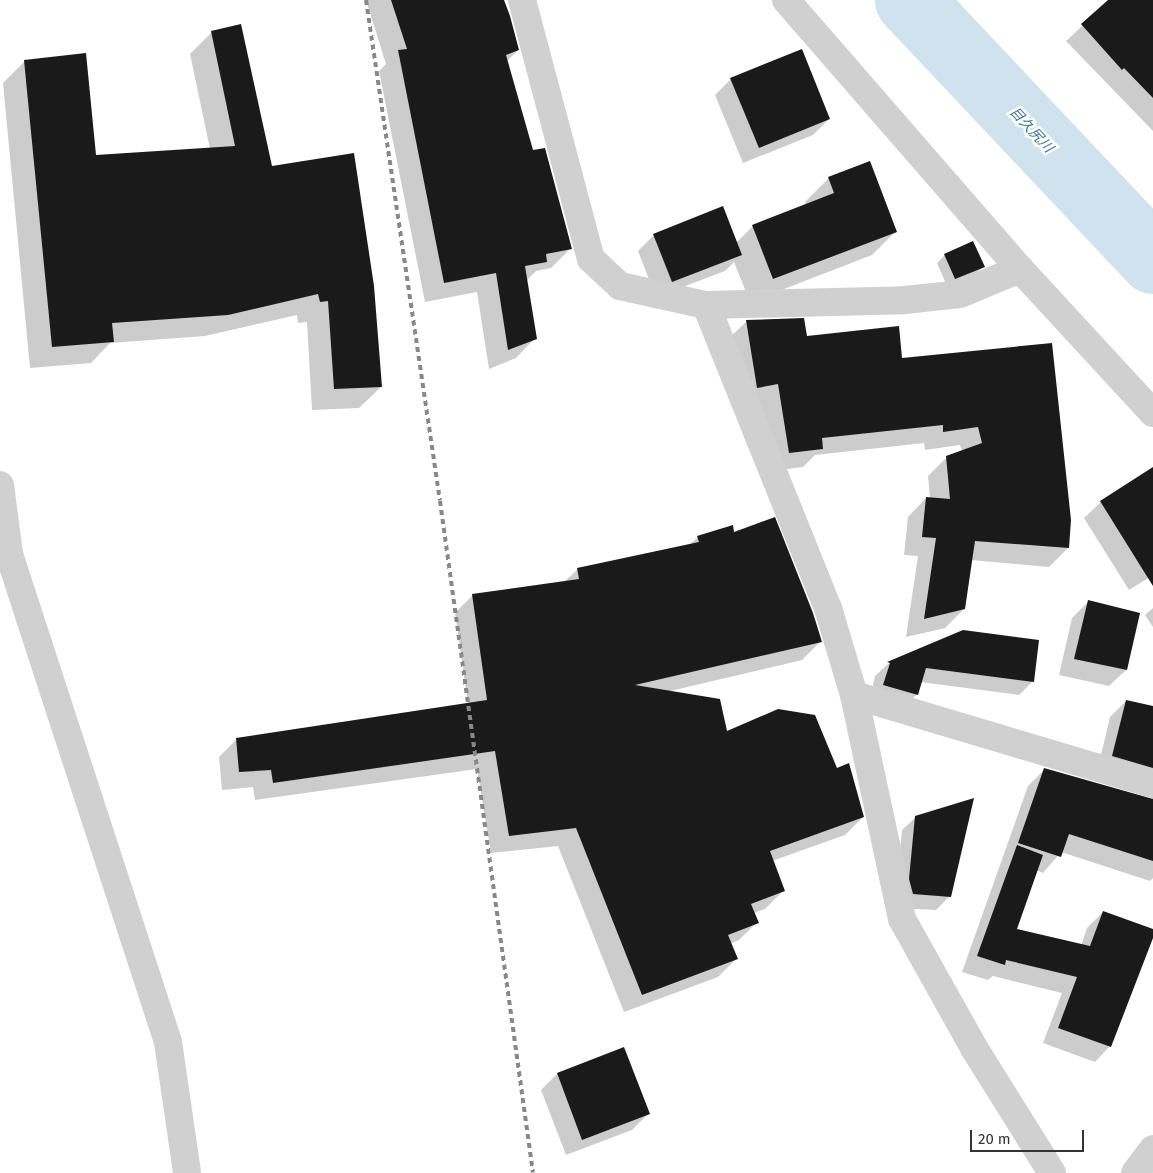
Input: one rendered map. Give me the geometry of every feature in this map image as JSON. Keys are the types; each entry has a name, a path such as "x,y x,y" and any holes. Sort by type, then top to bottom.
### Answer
{"street":[{"path":"522,0 591,260 620,286 706,305 905,300 960,294 1020,269"},
{"path":"786,0 1020,269 1153,413"},
{"path":"706,305 828,608 854,694 902,919 974,1048 1052,1173"},
{"path":"0,485 9,554 168,1042 187,1173"},
{"path":"854,694 1153,784"},
{"path":"1135,1173 1153,1149"}],"building":[{"path":"391,0 504,0 519,50 506,55 533,150 545,148 572,249 546,254 547,262 525,266 537,339 508,350 496,273 444,283 398,50 407,49"},
{"path":"1108,0 1153,0 1153,98 1124,68 1122,70 1081,24"},
{"path":"241,24 272,166 354,153 374,286 382,387 334,389 328,301 320,302 318,294 228,315 112,323 114,342 52,347 24,60 86,53 96,155 235,146 211,31"},
{"path":"802,49 830,119 759,148 730,78"},
{"path":"870,161 897,232 773,279 752,225 834,193 828,177"},
{"path":"723,206 742,255 672,282 653,234"},
{"path":"973,241 985,267 955,279 944,254"},
{"path":"804,318 807,336 899,326 902,358 1052,343 1071,520 1069,548 975,541 965,609 924,619 936,538 922,537 926,497 950,499 946,456 982,443 978,427 943,432 943,425 822,438 823,449 789,453 778,384 757,388 746,320"},
{"path":"1153,467 1153,586 1100,501"},
{"path":"775,517 813,613 822,642 635,685 720,699 727,731 778,709 815,715 837,768 849,763 864,817 770,851 785,891 751,904 759,923 728,935 738,959 642,995 576,828 509,836 495,751 273,783 271,770 239,772 236,738 487,700 472,594 579,579 577,568 699,542 697,536 733,525 734,532"},
{"path":"1088,600 1140,613 1127,670 1074,659"},
{"path":"963,630 1039,640 1034,682 926,668 918,695 883,685 890,663 887,662"},
{"path":"1126,700 1153,706 1153,768 1112,756"},
{"path":"1044,768 1153,799 1153,861 1069,834 1061,857 1018,843"},
{"path":"974,798 951,897 913,894 909,879 915,816"},
{"path":"1017,845 1043,855 1017,929 1090,946 1103,911 1153,929 1153,938 1111,1047 1058,1028 1077,977 1006,960 1005,965 977,956"},
{"path":"624,1047 650,1114 582,1140 557,1073"}],"waterway":[{"name":"目久尻川","path":"909,0 1153,259"}],"railway":[{"path":"366,0 440,501 533,1173"}]}
